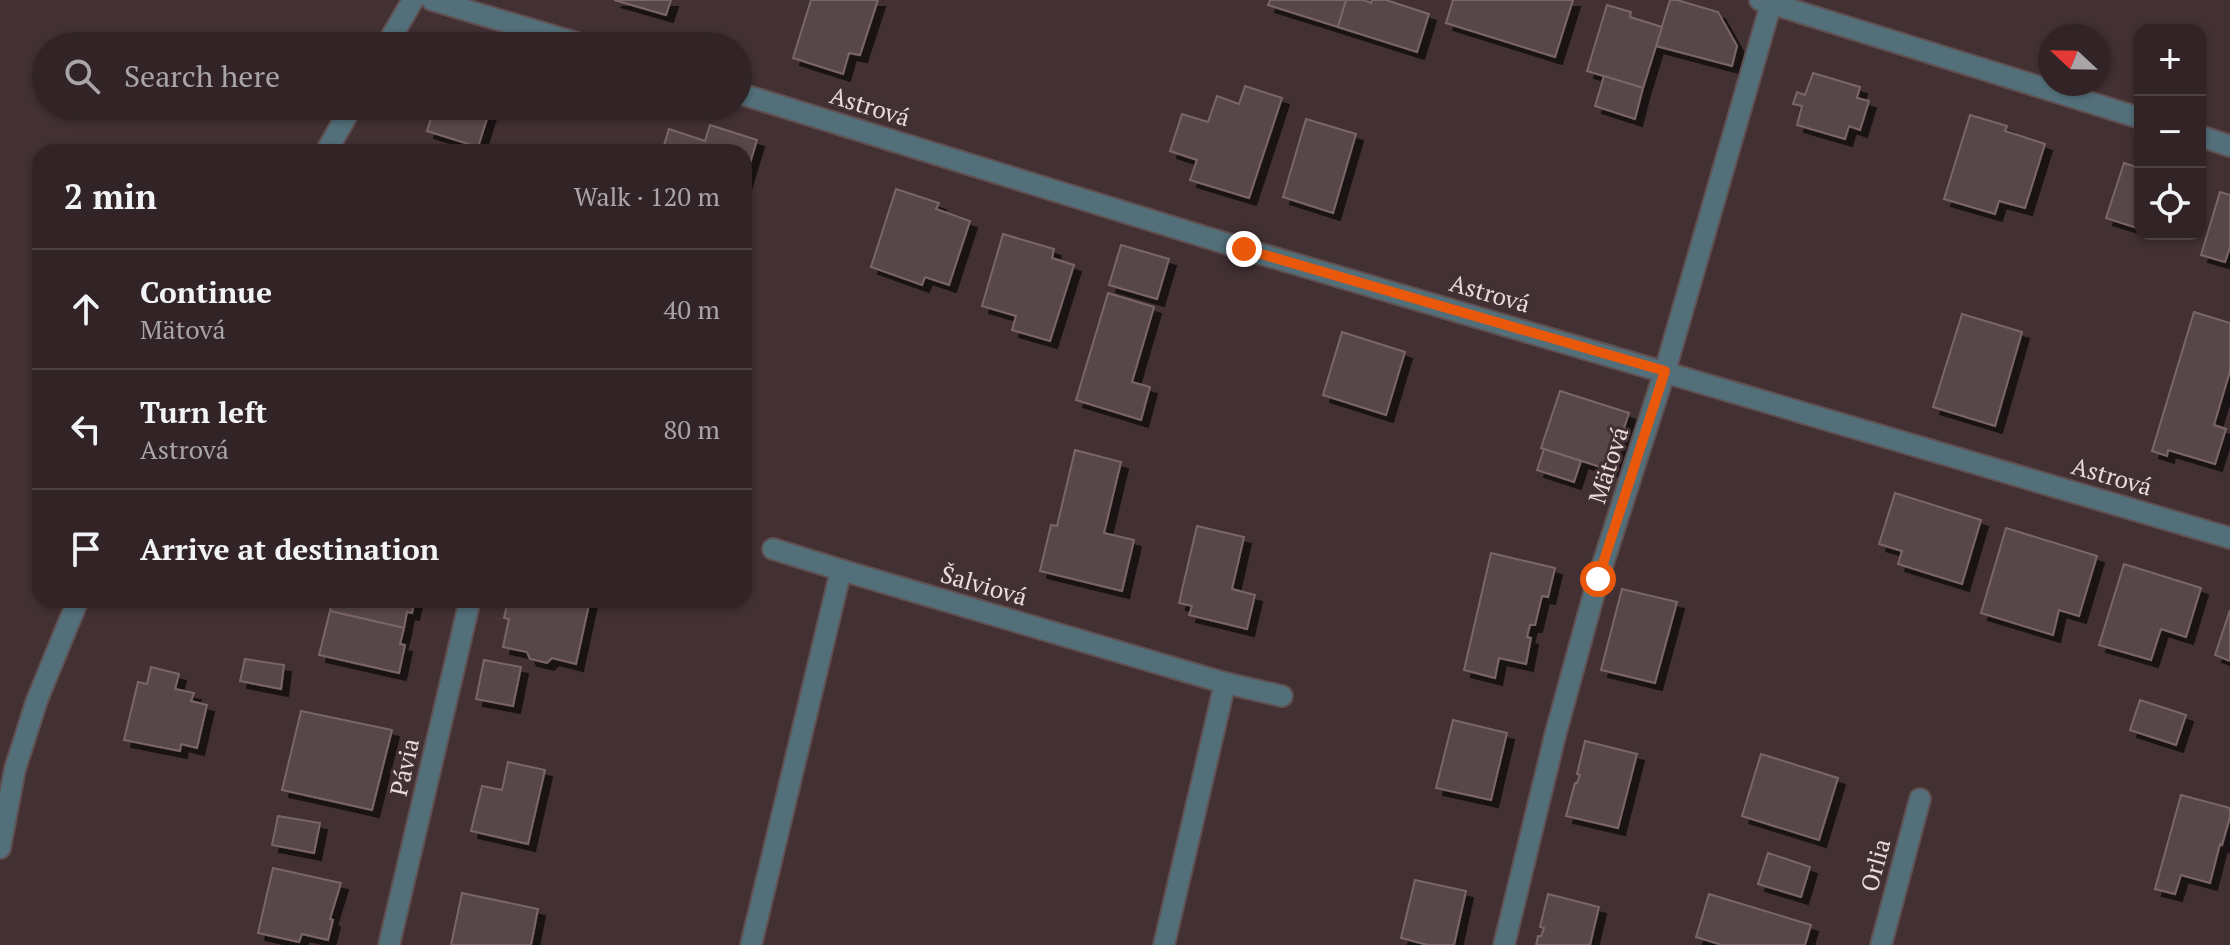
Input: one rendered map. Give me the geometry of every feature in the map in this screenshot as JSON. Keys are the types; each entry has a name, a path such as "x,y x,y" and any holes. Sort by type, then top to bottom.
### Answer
{"street":[{"path":"394,32 413,0"},
{"path":"432,0 540,32"},
{"path":"1765,2 2134,116"},
{"name":"Mätová","path":"1504,945 1556,732 1598,579 1665,371 1765,2"},
{"name":"Astrová","path":"752,97 1244,249 2230,538"},
{"path":"331,144 344,120"},
{"path":"2206,138 2230,146"},
{"name":"Šalviová","path":"773,549 1225,683 1282,696"},
{"path":"751,945 841,570"},
{"path":"0,848 15,769 37,700 75,608"},
{"name":"Pávia","path":"389,945 468,608"},
{"path":"1164,945 1225,683"},
{"name":"Orlia","path":"1881,945 1920,799"}],"building":[{"path":"614,0 671,0 666,15"},
{"path":"811,0 878,0 860,55 849,53 843,74 793,58"},
{"path":"1270,0 1346,0 1338,27 1268,5"},
{"path":"1346,0 1371,3 1372,0 1386,0 1429,14 1417,52 1338,27"},
{"path":"1453,0 1573,0 1555,57 1446,23"},
{"path":"1670,0 1718,12 1737,46 1732,66 1656,46"},
{"path":"1607,5 1631,12 1630,17 1662,27 1643,88 1587,71"},
{"path":"1813,73 1860,87 1857,98 1869,101 1860,130 1849,126 1845,139 1797,125 1802,106 1793,104 1797,92 1805,95"},
{"path":"1604,76 1643,88 1635,119 1595,106"},
{"path":"1245,86 1282,98 1249,198 1190,180 1197,160 1170,151 1182,114 1208,122 1217,96 1239,104"},
{"path":"1970,115 2007,126 2005,131 2045,144 2025,208 1999,201 1995,214 1944,199"},
{"path":"1306,119 1356,134 1333,213 1283,197"},
{"path":"431,120 487,120 479,144 468,144 427,131"},
{"path":"710,125 757,140 752,157 752,144 664,144 669,129 705,141"},
{"path":"2124,163 2134,166 2134,227 2106,218"},
{"path":"896,189 939,203 936,209 970,221 949,285 925,277 922,285 871,267"},
{"path":"2220,192 2230,195 2230,247 2225,262 2201,255"},
{"path":"1003,234 1054,249 1052,258 1074,265 1050,341 1012,330 1016,316 982,306"},
{"path":"1121,245 1169,259 1157,299 1109,285"},
{"path":"1108,293 1154,307 1132,382 1150,387 1141,420 1076,400"},
{"path":"2194,312 2230,323 2230,371 2214,425 2226,429 2215,464 2168,450 2167,456 2152,451"},
{"path":"1962,314 2022,332 1995,426 1933,407"},
{"path":"1342,332 1405,352 1386,415 1323,395"},
{"path":"1560,391 1629,413 1610,470 1541,448"},
{"path":"1544,449 1581,461 1574,482 1537,470"},
{"path":"1075,450 1121,462 1104,533 1134,540 1122,591 1040,571 1051,525 1057,526"},
{"path":"1895,493 1981,520 1962,584 1898,564 1902,551 1879,544"},
{"path":"1197,526 1244,537 1232,589 1255,595 1247,629 1189,615 1192,606 1179,603"},
{"path":"2006,528 2097,556 2079,616 2059,610 2053,635 1981,613"},
{"path":"1491,553 1555,568 1548,597 1542,596 1535,625 1530,625 1526,664 1499,658 1495,678 1464,670"},
{"path":"2124,564 2201,588 2186,637 2161,629 2151,660 2099,645"},
{"path":"1622,589 1677,602 1655,683 1601,670"},
{"path":"331,608 413,608 412,613 407,612 404,628 330,611"},
{"path":"506,608 588,608 576,664 552,658 547,663 530,659 527,652 503,647 509,619 504,618"},
{"path":"2230,610 2230,661 2215,655"},
{"path":"330,611 404,628 400,644 405,645 399,673 319,655"},
{"path":"245,659 284,665 281,689 240,681"},
{"path":"484,660 521,667 513,706 476,699"},
{"path":"151,667 179,674 175,689 194,693 191,701 207,705 197,748 181,744 180,751 124,740 138,682 147,684"},
{"path":"2140,700 2186,715 2176,745 2130,730"},
{"path":"301,711 392,730 372,810 282,790"},
{"path":"1453,720 1507,733 1491,800 1436,788"},
{"path":"1585,741 1637,754 1618,828 1566,816 1580,775 1577,774"},
{"path":"1761,754 1838,778 1819,840 1742,816"},
{"path":"508,762 545,770 528,844 471,831 482,786 502,790"},
{"path":"2181,795 2230,808 2230,817 2210,883 2181,875 2175,894 2155,889"},
{"path":"278,816 320,823 314,853 272,845"},
{"path":"1768,853 1810,867 1801,897 1758,884"},
{"path":"273,868 341,883 330,919 333,920 328,940 302,934 299,942 258,933"},
{"path":"1415,880 1466,891 1454,945 1428,945 1401,938"},
{"path":"462,893 538,909 531,945 451,945"},
{"path":"1548,894 1599,907 1590,945 1536,945 1544,928 1540,927"},
{"path":"1709,894 1811,925 1805,945 1722,945 1696,937"}],"route":[{"path":"1244,249 1665,371 1598,579"}]}
